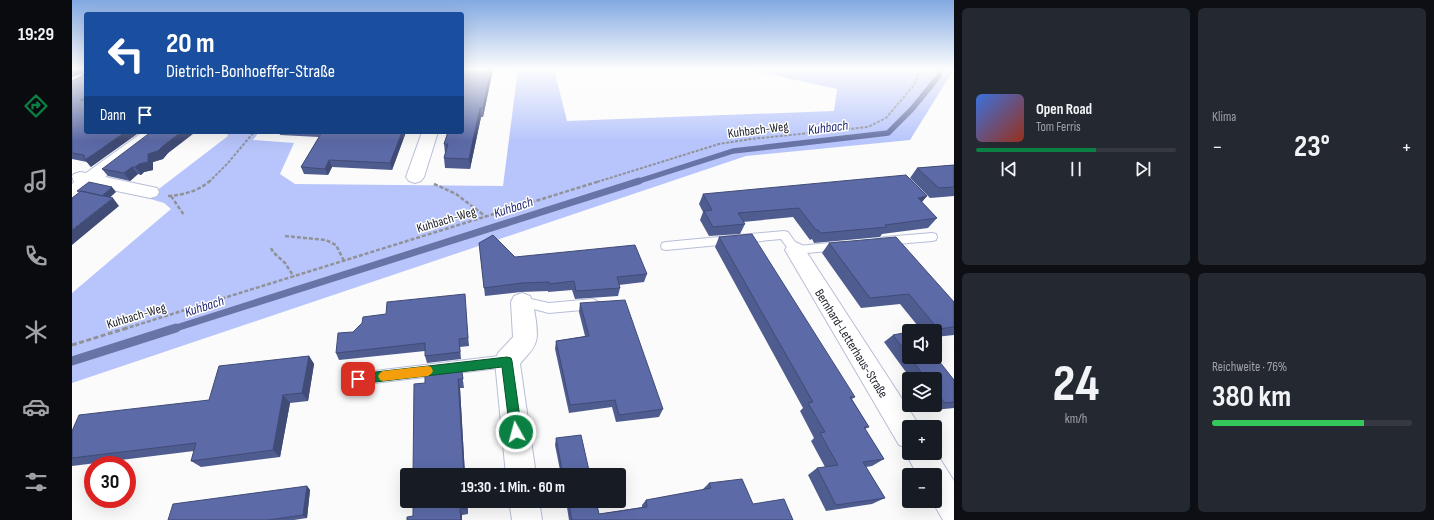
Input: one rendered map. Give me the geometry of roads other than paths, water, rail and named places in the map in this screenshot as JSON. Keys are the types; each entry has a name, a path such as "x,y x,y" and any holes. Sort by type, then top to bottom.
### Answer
{"street":[{"path":"72,193 81,178 150,134"},
{"path":"415,177 429,134"},
{"path":"81,178 150,192"},
{"name":"Bernhard-Letterhaus-Straße","path":"795,250 902,425"},
{"path":"520,468 507,361 525,340 522,302"},
{"path":"942,489 954,509"},
{"path":"525,508 526,520"}],"lane":[{"name":"Bernhard-Letterhaus-Straße","path":"666,246 784,235 795,250"},
{"path":"871,243 932,237"},
{"path":"795,250 848,245"},
{"path":"522,302 549,308 607,303"},
{"path":"358,379 507,361"}],"waterway":[{"name":"Kuhbach","path":"636,182 733,151 888,133 912,109 925,93"},
{"name":"Kuhbach","path":"173,329 639,181"},
{"name":"Kuhbach","path":"72,361 176,328"}]}
